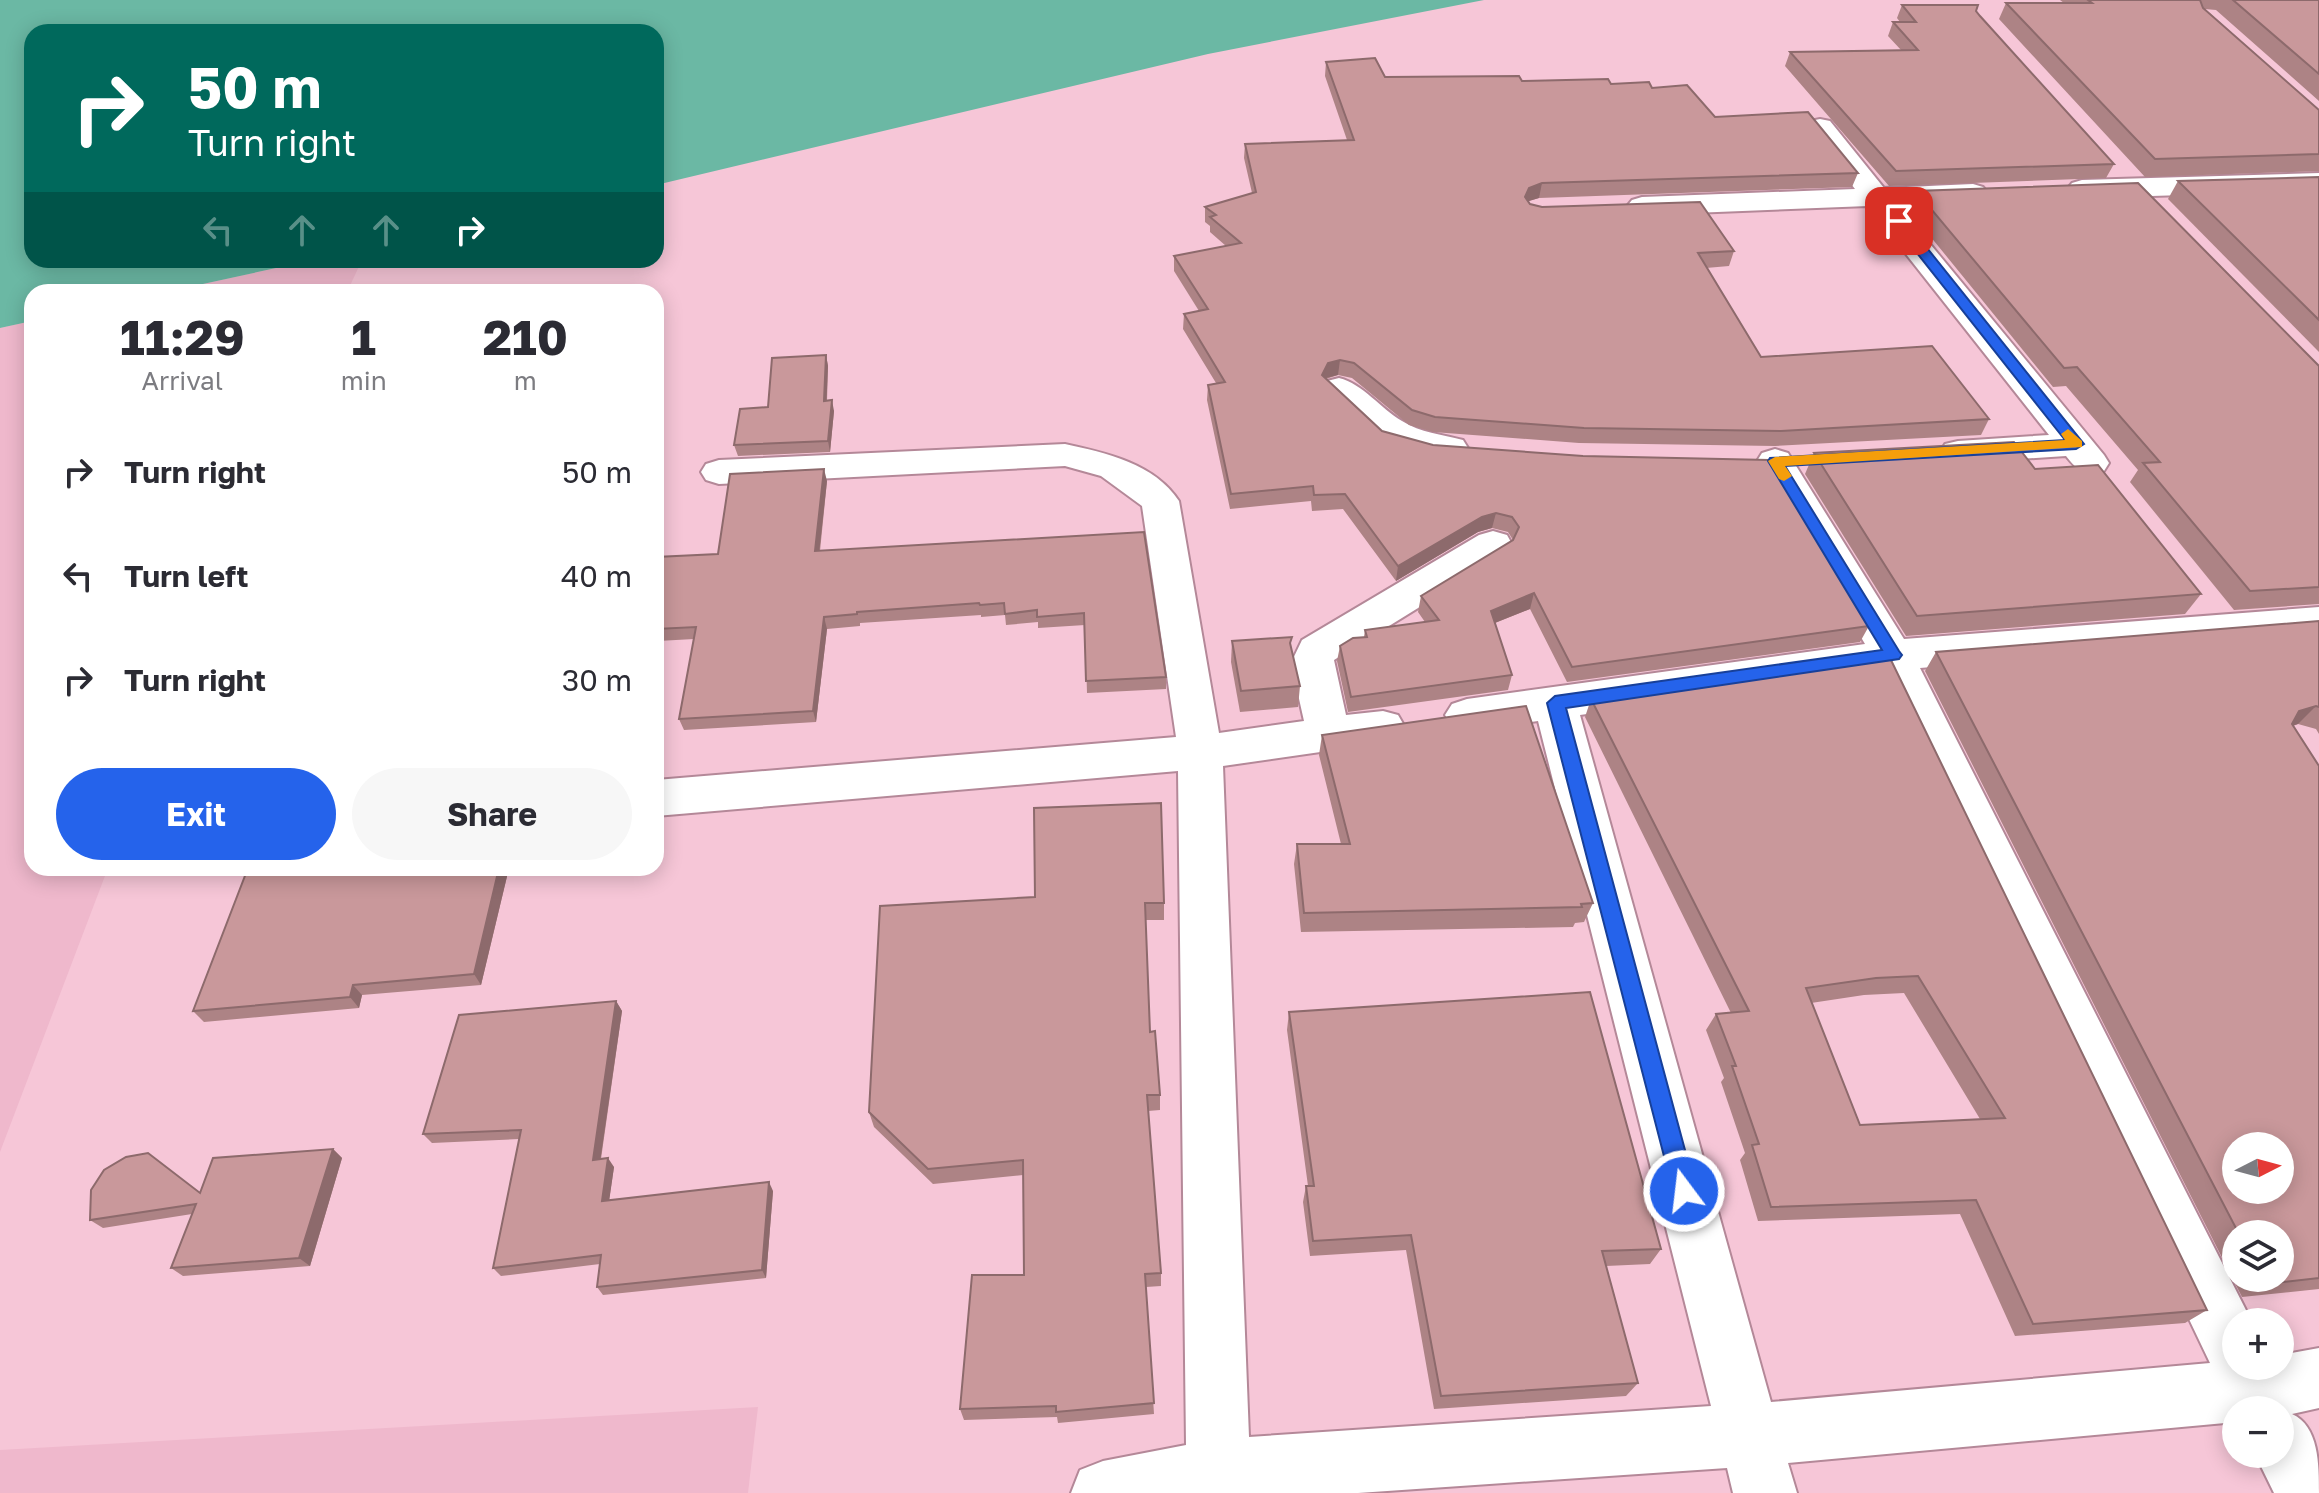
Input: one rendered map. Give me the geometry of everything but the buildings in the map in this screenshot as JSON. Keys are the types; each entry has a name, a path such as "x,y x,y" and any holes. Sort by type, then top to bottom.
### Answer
{"street":[{"path":"1820,127 1879,196 2115,493"},
{"path":"2113,164 2159,209"},
{"path":"2047,190 2319,182"},
{"path":"1617,207 2001,192"},
{"path":"1339,388 1395,436 1431,446 1490,451"},
{"path":"1924,454 2076,444"},
{"path":"719,472 1065,455 1114,467 1160,501 1200,752 1218,1482"},
{"path":"1780,461 1893,655 2255,1392 2308,1493"},
{"path":"1329,734 1312,663 1317,651 1493,544"},
{"path":"664,797 1200,752 1893,655 2212,615 2319,621"},
{"path":"1555,703 1765,1493"},
{"path":"1103,1493 2255,1392 2319,1378"}],"shaded area":[{"path":"0,0 1484,0 1208,54 664,183 664,24 24,24 24,268 276,268 203,284 24,284 24,323 0,328"},
{"path":"276,268 358,268 351,284 203,284"},
{"path":"24,323 24,876 105,876 0,1152 0,328"},
{"path":"758,1407 748,1493 0,1493 0,1450"}],"slow traffic":[{"path":"1784,476 1775,461 2076,444 2068,434"}],"route":[{"path":"1684,1191 1555,703 1893,655 1775,461 2076,444 1899,221"}]}
